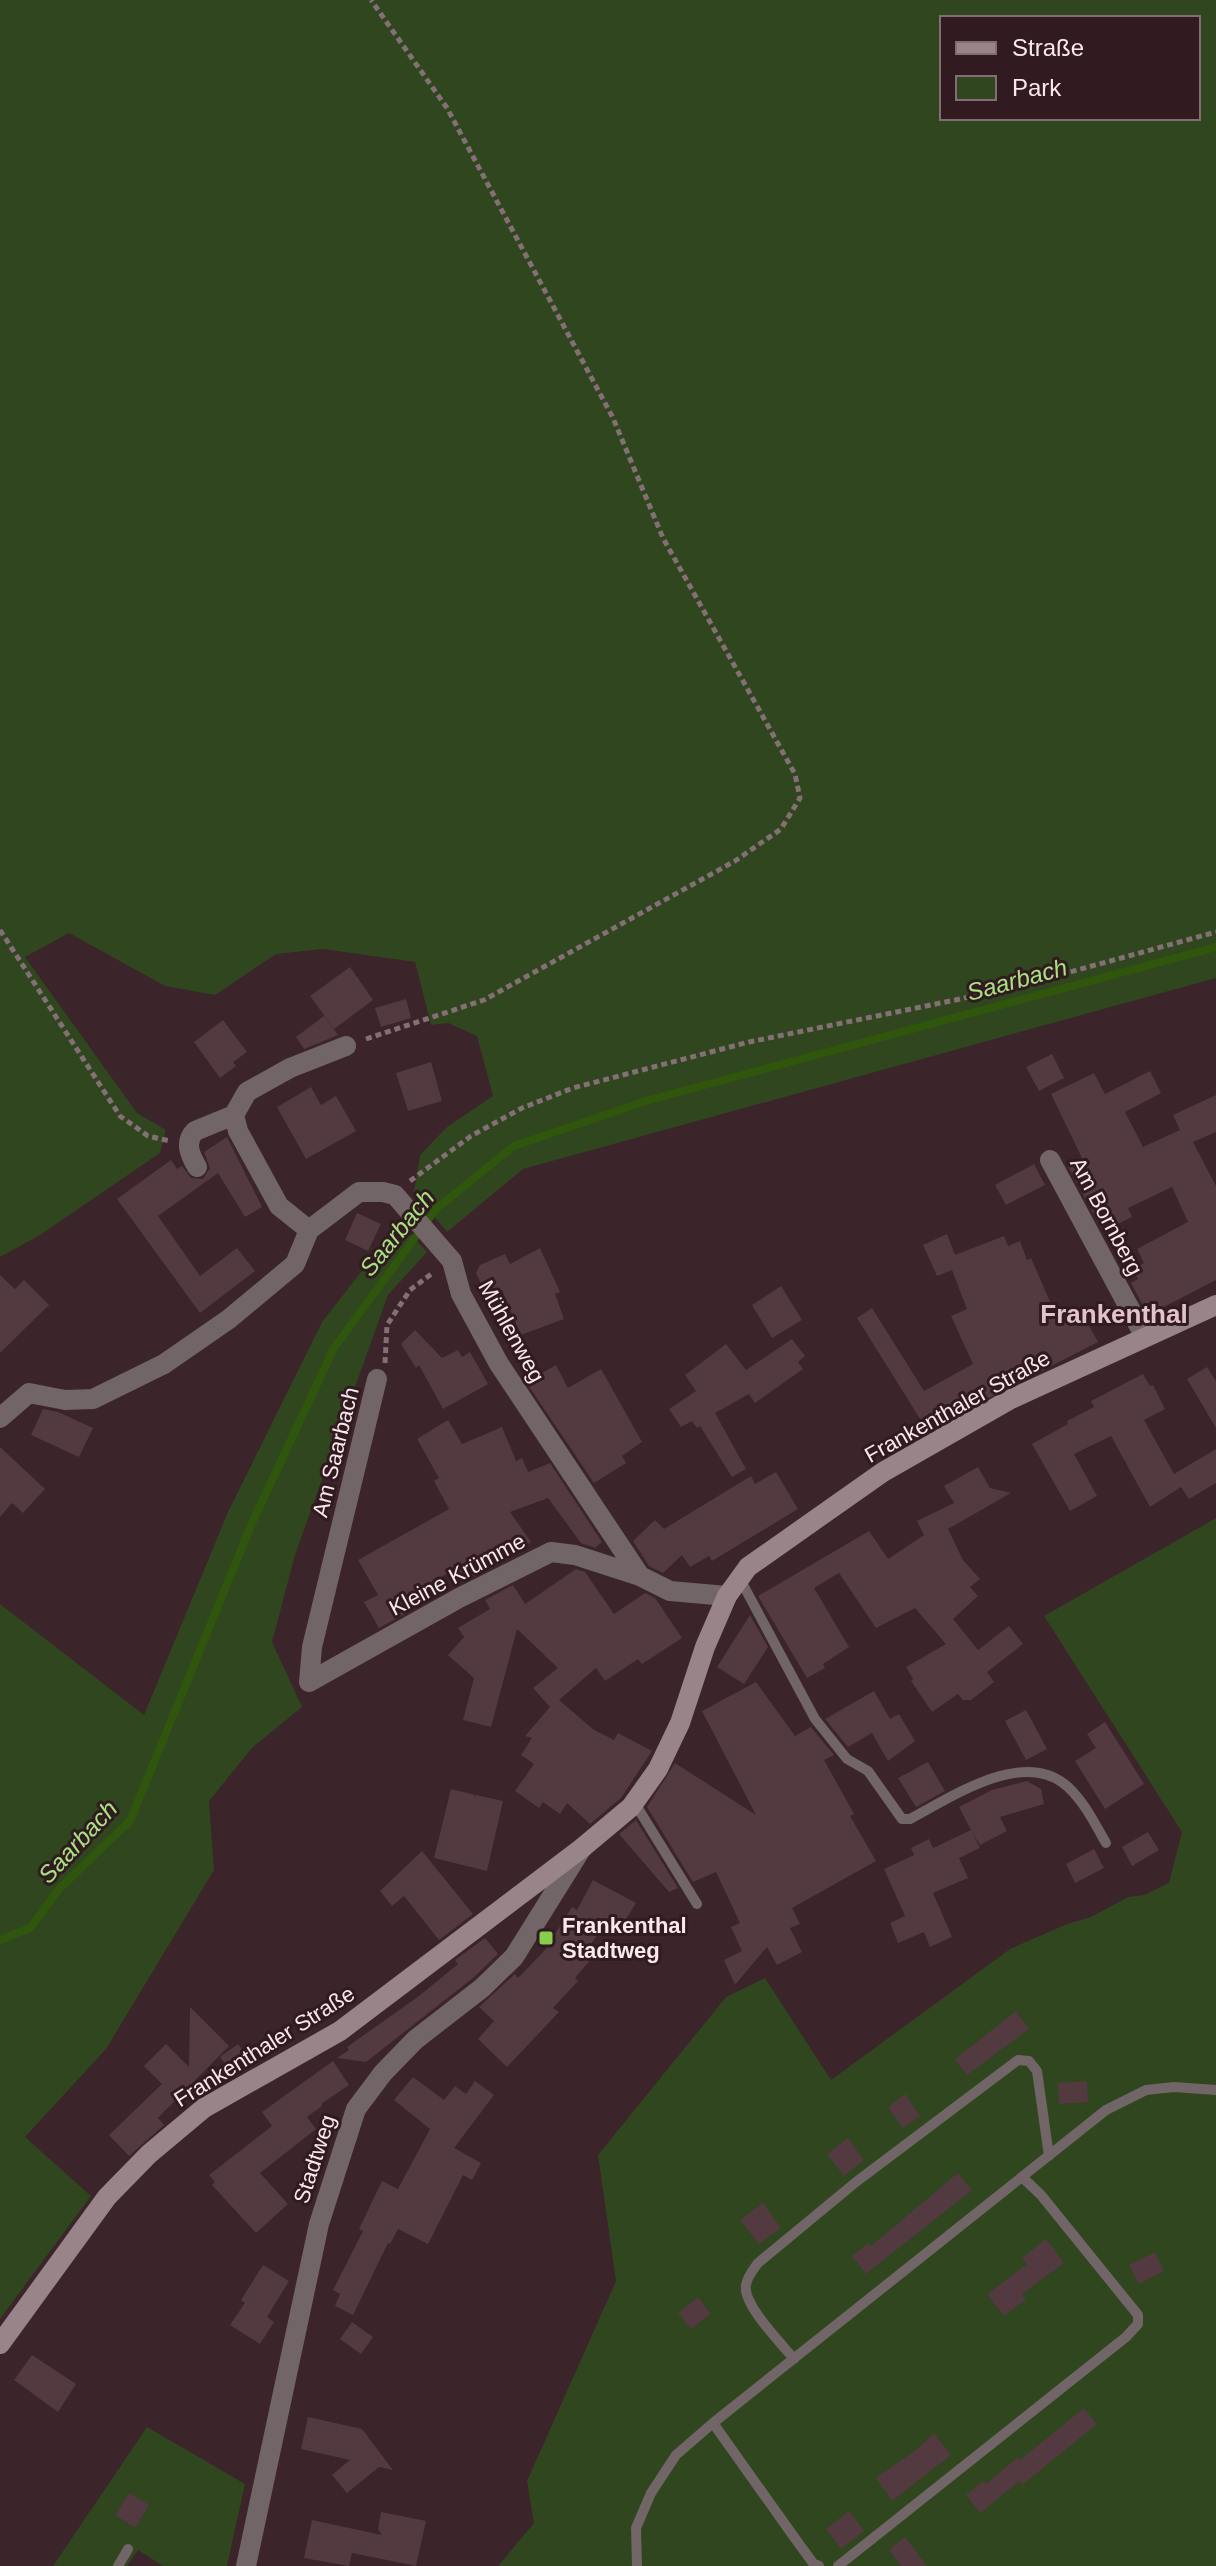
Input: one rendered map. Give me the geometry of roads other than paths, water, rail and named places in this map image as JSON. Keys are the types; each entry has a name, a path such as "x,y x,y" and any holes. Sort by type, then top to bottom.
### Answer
{"main road":[{"name":"Frankenthaler Straße","path":"0,2344 107,2197 149,2154 204,2108 340,2031 582,1848 634,1802 658,1769 680,1723 705,1647 727,1596 748,1567 883,1472 1009,1400 1216,1305"}],"street":[{"path":"197,1167 188,1145 195,1131 234,1115 247,1092 290,1068 346,1046"},
{"path":"0,1418 29,1393 65,1400 93,1399 164,1364 229,1319 295,1264 309,1230 279,1206 238,1131 234,1115"},
{"name":"Am Bornberg","path":"1050,1160 1145,1337"},
{"name":"Mühlenweg","path":"309,1230 359,1192 400,1201 452,1261 461,1294 499,1364 640,1576"},
{"name":"Am Saarbach","path":"309,1682 312,1647 377,1379"},
{"name":"Kleine Krümme","path":"309,1682 459,1598 551,1552 575,1555 640,1576 670,1591 727,1596"},
{"name":"Stadtweg","path":"246,2566 319,2224 356,2109 383,2073 415,2040 482,1988 514,1957 582,1848"}],"lane":[{"path":"740,1579 815,1719 847,1759 868,1771 902,1819 910,1819 990,1778 1027,1770 1066,1785 1083,1804 1106,1843"},
{"path":"634,1802 697,1904"},
{"path":"794,2359 747,2300 745,2287 750,2273 856,2182 1018,2060 1029,2061 1037,2071 1049,2156"},
{"path":"637,2566 636,2528 651,2493 676,2455 713,2423 1106,2110 1146,2090 1174,2087 1216,2090"},
{"path":"838,2566 1126,2337 1138,2324 1138,2315 1131,2306 1041,2195 1022,2177"},
{"path":"713,2423 813,2563 819,2566"},
{"path":"118,2566 128,2549"}],"waterway":[{"name":"Saarbach","path":"0,1940 30,1928 59,1889 130,1821 252,1523 334,1348 436,1209 514,1146 646,1101 1216,947"}],"place":[{"name":"Frankenthal Stadtweg","path":"546,1938"}],"district":[{"name":"Frankenthal","path":"1114,1314"}]}
